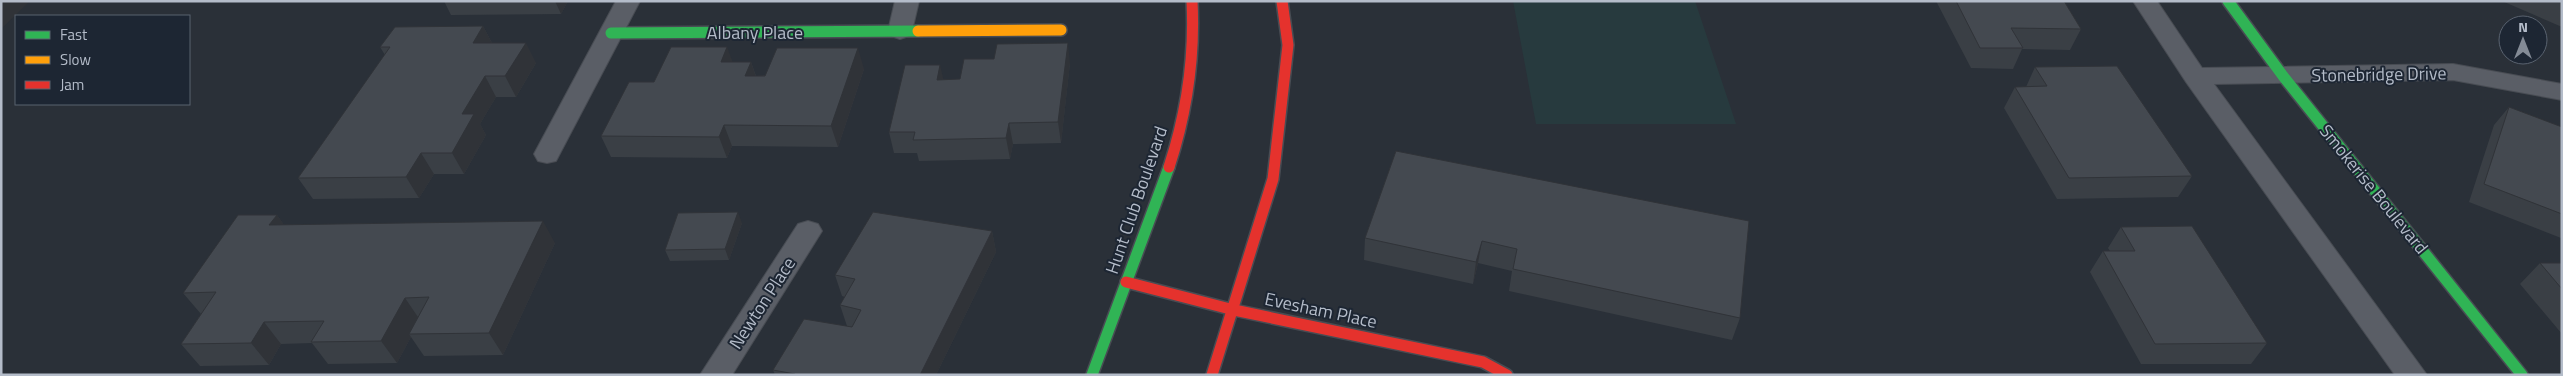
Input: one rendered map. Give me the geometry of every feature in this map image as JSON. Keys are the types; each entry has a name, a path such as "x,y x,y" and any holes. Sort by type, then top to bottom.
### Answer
{"street":[{"path":"547,154 628,1"},
{"path":"900,31 907,1"},
{"name":"Hunt Club Boulevard","path":"1092,375 1169,171 1189,93 1195,21 1192,1"},
{"path":"1212,375 1234,310 1273,179 1288,45 1282,1"},
{"path":"2145,1 2195,76 2412,375"},
{"name":"Smokerise Boulevard","path":"2228,1 2283,76 2522,375"},
{"name":"Albany Place","path":"611,33 1061,30"},
{"name":"Stonebridge Drive","path":"2195,76 2453,72 2562,92"},
{"name":"Newton Place","path":"715,375 808,231"},
{"name":"Evesham Place","path":"1126,282 1234,310 1483,362 1508,375"}],"green space":[{"path":"1513,1 1695,1 1736,124 1536,124"}],"building":[{"path":"1956,1 2064,1 2081,29 2011,28 2023,48 1980,48"},
{"path":"483,26 473,43 526,43 505,76 485,76 462,114 474,114 452,153 421,153 406,177 298,178 390,47 380,47 395,27"},
{"path":"1068,43 1058,122 1009,123 1006,138 913,140 915,132 889,132 905,65 940,65 937,80 960,79 964,59 994,59 997,44"},
{"path":"671,47 727,47 721,62 751,62 745,76 765,76 777,48 858,48 831,126 724,125 719,137 601,136 629,82 654,82"},
{"path":"2117,66 2192,176 2069,178 2015,87 2047,86 2035,67"},
{"path":"2509,107 2562,127 2562,214 2484,184"},
{"path":"1396,151 1749,221 1740,318 1513,269 1517,249 1482,241 1476,262 1365,238"},
{"path":"738,212 725,249 665,250 678,213"},
{"path":"873,212 992,231 920,375 794,375 773,370 804,319 852,327 861,310 840,305 855,279 835,275"},
{"path":"238,215 277,215 269,225 543,221 489,333 409,334 429,297 405,298 381,341 311,342 324,321 264,322 251,343 181,344 216,292 183,293"},
{"path":"2192,226 2267,343 2155,344 2103,251 2135,251 2121,227"},
{"path":"2540,263 2562,263 2562,289"}],"traffic: fast":[{"path":"2228,1 2283,76 2522,375"},
{"path":"611,33 918,31"},
{"path":"1092,375 1169,167"}],"traffic: slow":[{"path":"918,31 1061,30"}],"traffic: jam":[{"path":"1169,167 1176,146 1190,85 1193,44 1192,1"},
{"path":"1212,375 1273,179 1288,45 1282,1"},
{"path":"1126,282 1234,310 1483,362 1507,375"}]}
